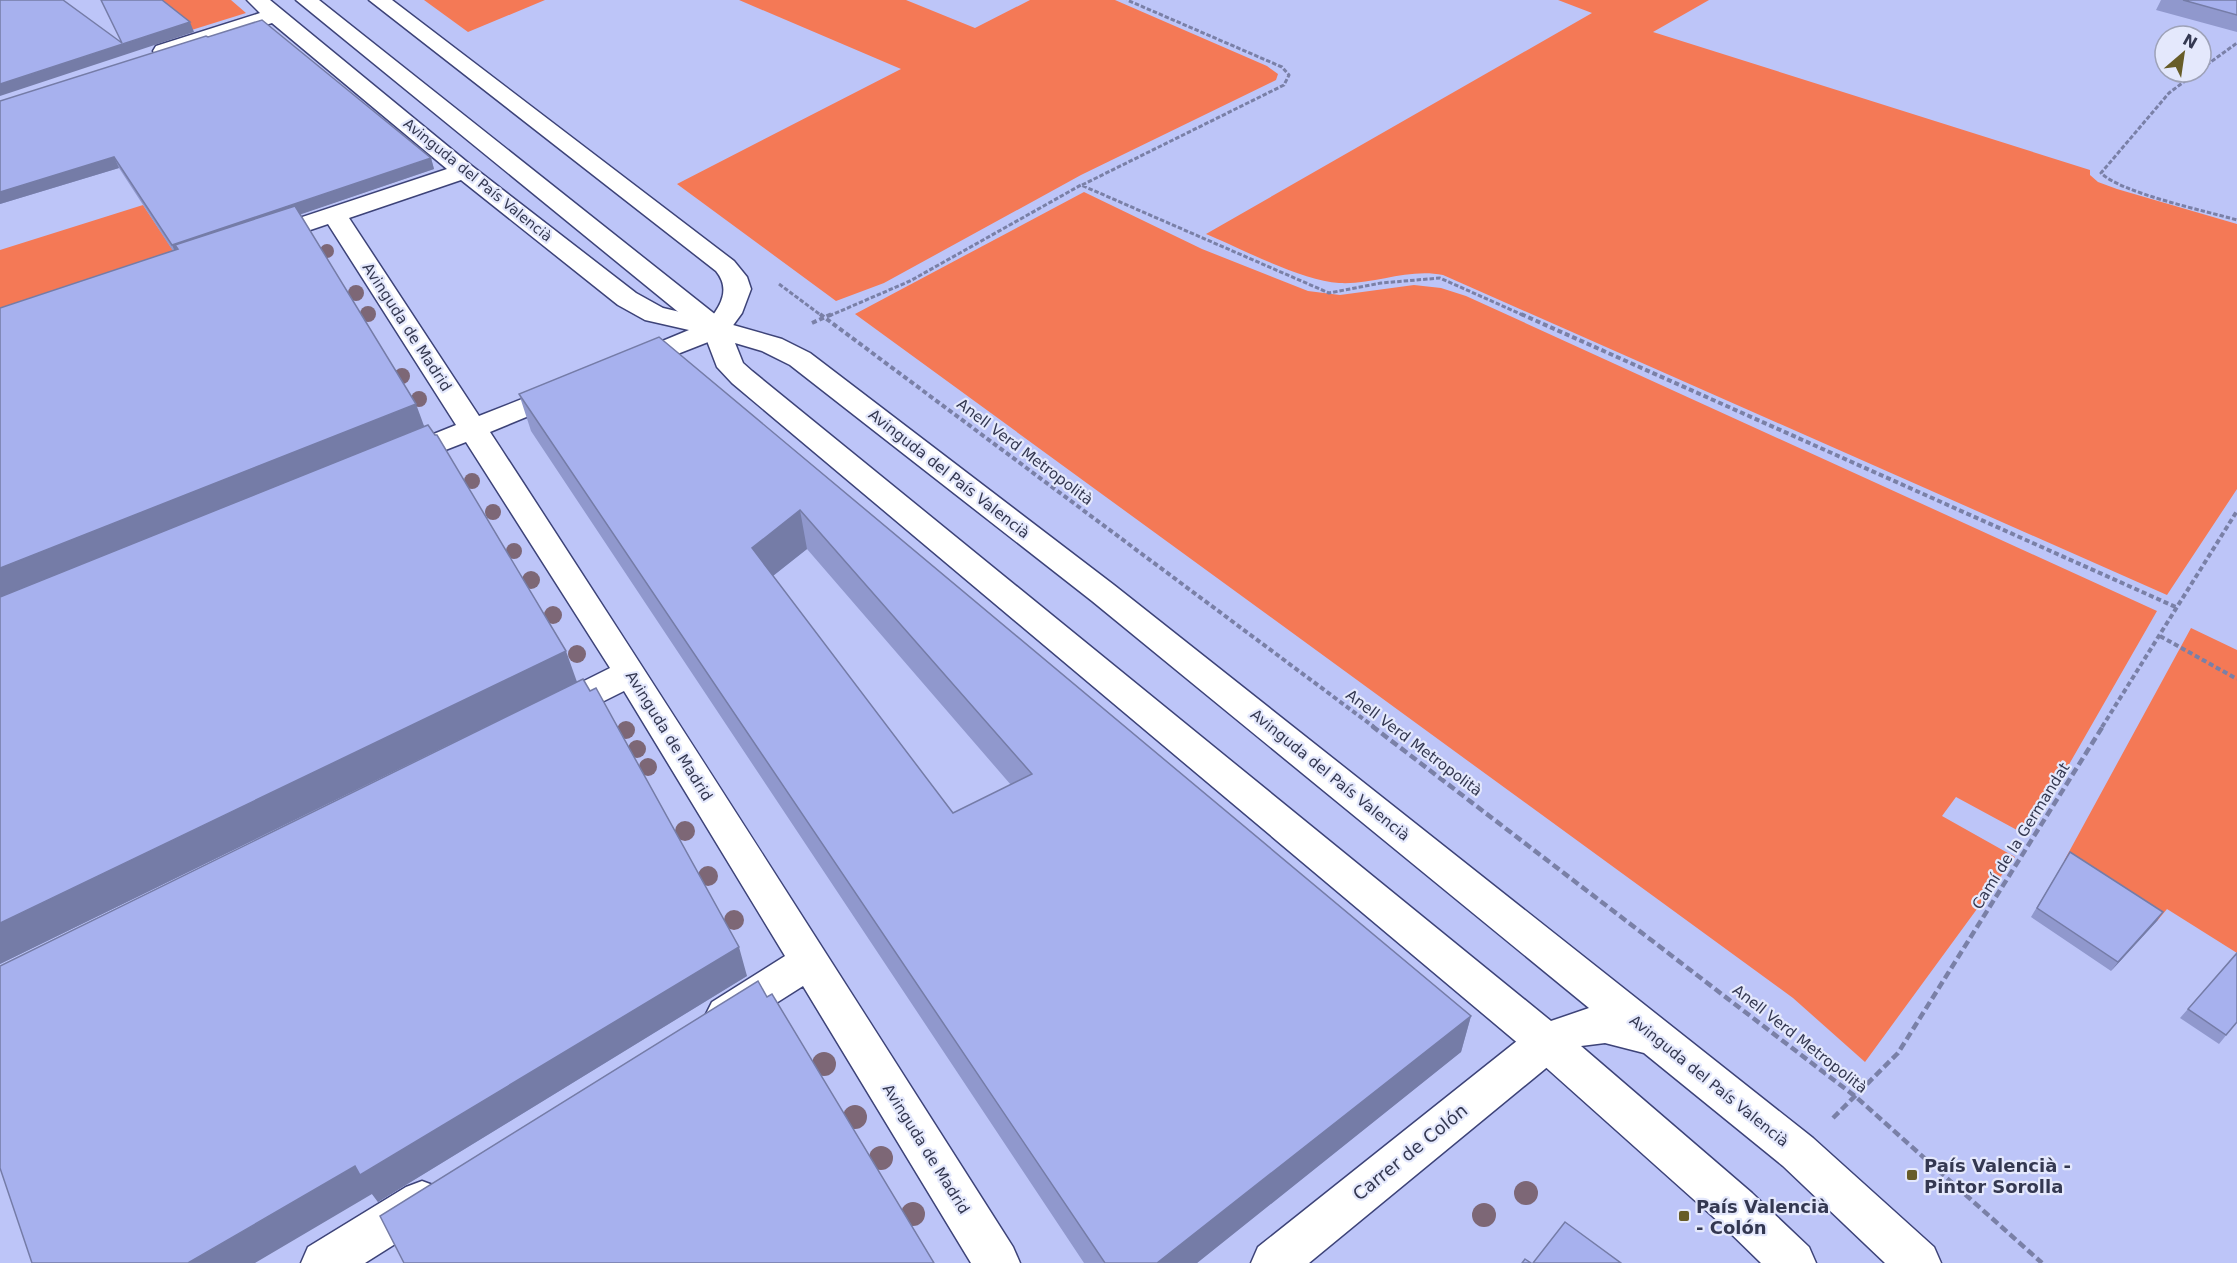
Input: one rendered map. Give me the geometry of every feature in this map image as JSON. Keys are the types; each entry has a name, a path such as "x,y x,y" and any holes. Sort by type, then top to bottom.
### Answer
{"street":[{"name":"Avinguda del País Valencià","path":"257,0 464,171 627,299 654,314 772,345 800,359 1094,585 1798,1152 1918,1263"},
{"path":"306,0 716,329 731,367 742,377 1546,1042 1736,1208 1793,1263"},
{"path":"374,469 716,329 729,313 738,289 734,278 725,266 379,0"},
{"path":"144,58 276,15"},
{"path":"245,244 464,171"},
{"name":"Avinguda de Madrid","path":"334,214 630,673 997,1263"},
{"path":"526,725 630,673"},
{"path":"689,1036 810,961"},
{"name":"Carrer de Colón","path":"1274,1263 1546,1042 1588,1024 1606,1024 1657,1039"},
{"path":"324,1263 456,1181"}],"path":[{"path":"772,345 824,317 910,281 1081,185 1284,85 1288,80 1289,75 1282,67 1127,0"},
{"path":"2213,61 2237,43"},
{"path":"2181,84 2169,93 2101,173 2109,181 2127,188 2237,220"},
{"path":"1081,185 1329,292 1381,283 1440,279 2178,608"},
{"name":"Anell Verd Metropolità","path":"776,282 1436,773 1856,1097 2042,1263"},
{"name":"Camí de la Germandat","path":"1798,1152 1898,1053 2237,511"},
{"path":"2160,636 2237,679"}],"shaded area":[{"path":"153,0 231,0 246,13 182,33"},
{"path":"424,0 545,0 468,32"},
{"path":"739,0 906,0 975,28 1030,0 1115,0 1267,66 1278,74 1276,80 1081,175 884,283 836,301 677,184 901,69"},
{"path":"1558,0 1709,0 1653,32 2090,170 2090,175 2098,182 2117,189 2237,224 2237,489 2167,595 1443,275 1430,273 1404,275 1352,283 1324,281 1290,271 1206,234 1592,13"},
{"path":"1084,192 1202,249 1308,291 1340,295 1414,285 1441,288 1466,296 2157,611 2028,836 1956,797 1942,816 2015,857 1865,1062 1793,998 855,314"},
{"path":"143,205 176,255 0,313 0,250"},
{"path":"2191,628 2237,650 2237,953 2167,909 2157,921 2064,861"}],"building":[{"path":"0,0 63,0 122,43 101,0 162,0 190,22 0,84"},
{"path":"2183,0 2237,0 2237,15"},
{"path":"262,20 431,158 172,245 114,157 0,192 0,101"},
{"path":"295,206 416,404 0,568 0,308 178,249 175,245"},
{"path":"659,337 1471,1016 1157,1263 1105,1263 519,394","holes":["800,510 1032,774 953,813 752,548"]},
{"path":"428,425 437,435 566,651 0,923 0,597"},
{"path":"583,679 590,691 596,688 739,947 360,1175 355,1166 188,1263 32,1263 0,1168 0,966"},
{"path":"2070,852 2163,912 2118,962 2037,908"},
{"path":"2237,953 2237,1022 2226,1035 2188,1009"},
{"path":"758,981 767,997 772,994 934,1263 404,1263 380,1216"},
{"path":"1565,1222 1621,1263 1533,1263"}],"place":[{"name":"País Valencià - Pintor Sorolla","path":"1912,1175"},
{"name":"País Valencià - Colón","path":"1684,1216"}]}
